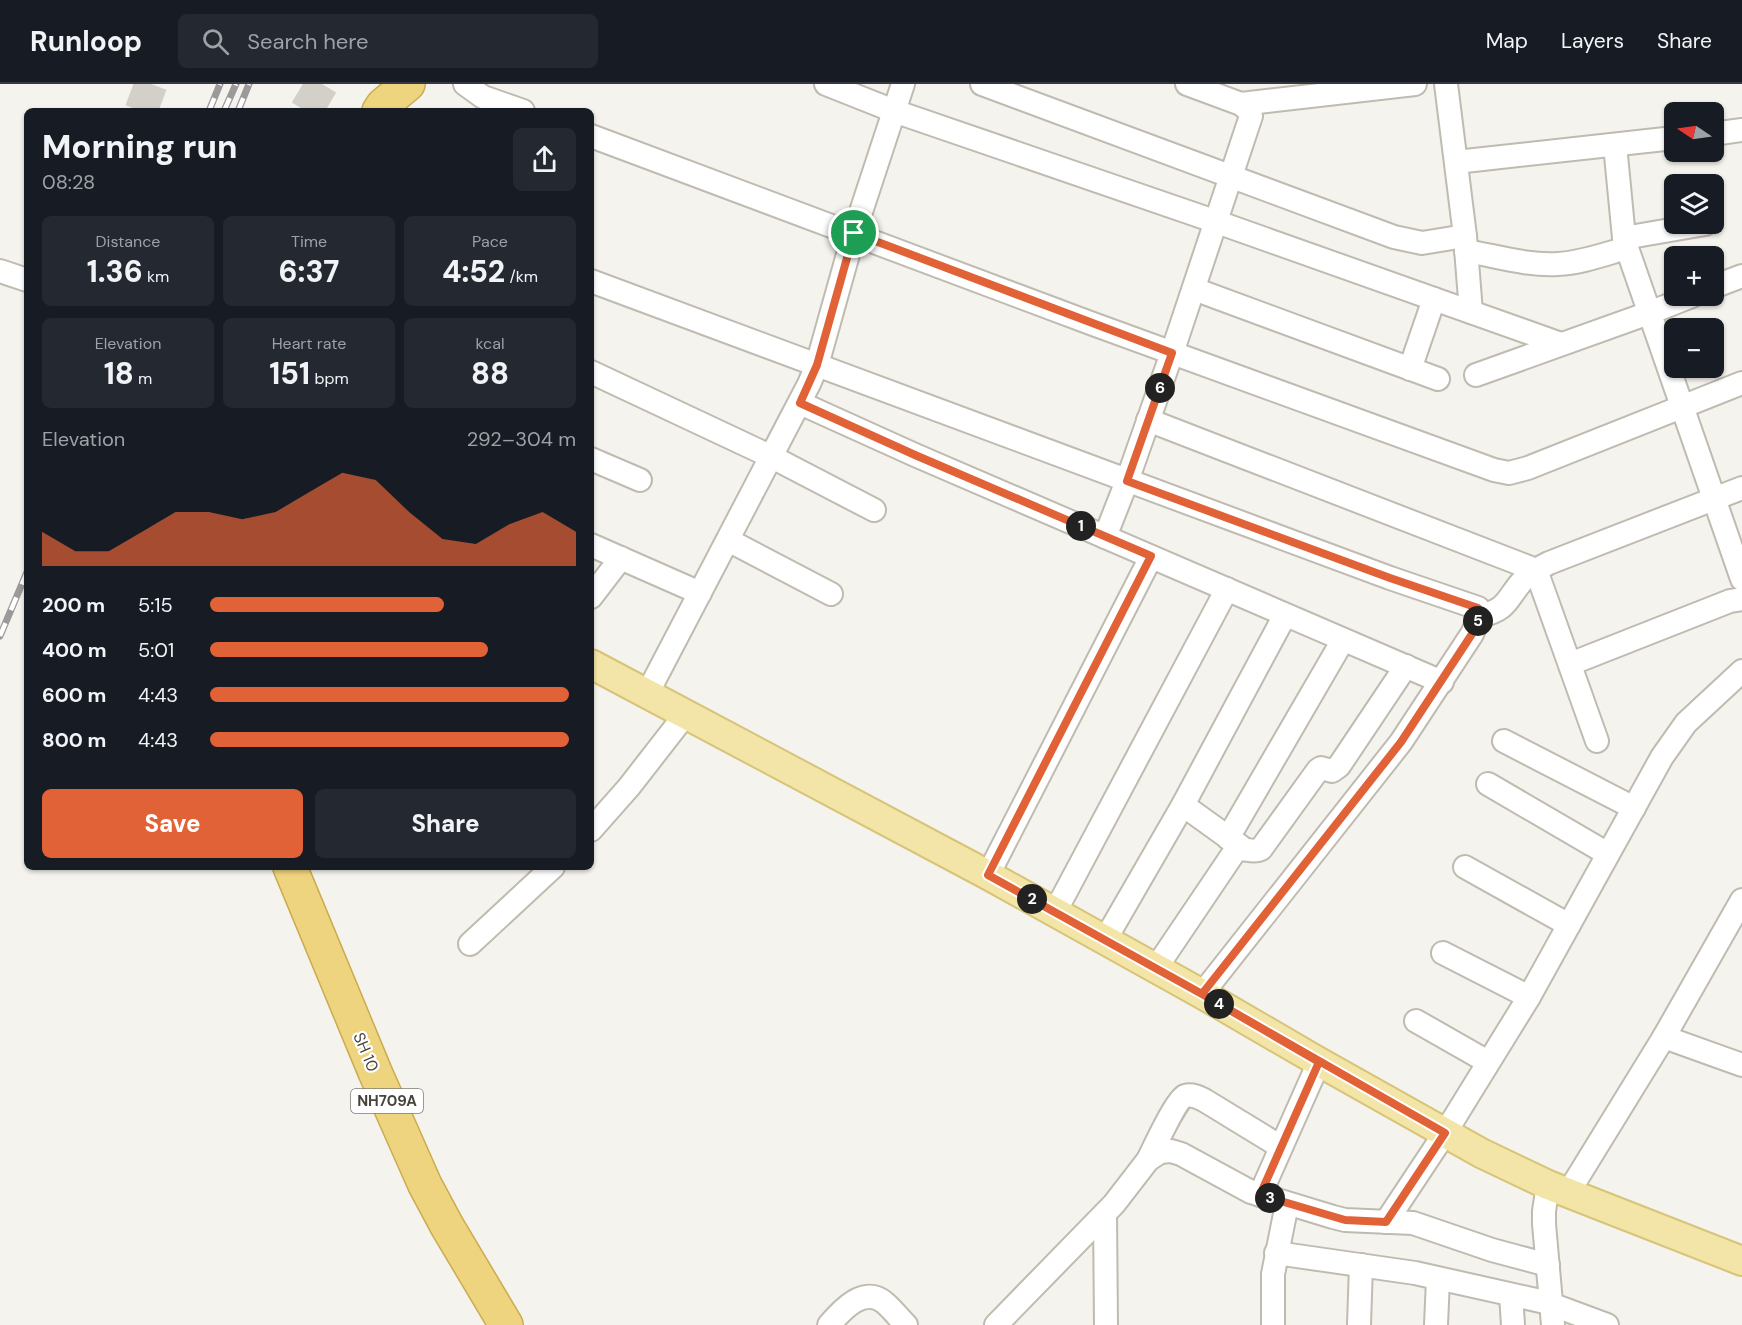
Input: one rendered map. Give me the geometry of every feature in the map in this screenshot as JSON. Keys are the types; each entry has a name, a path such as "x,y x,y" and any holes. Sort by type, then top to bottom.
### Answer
{"highway":[{"path":"359,108 379,84"},
{"path":"381,108 408,84"},
{"name":"SH 10","path":"291,870 375,1072 425,1185 506,1325"}],"main road":[{"path":"594,666 988,875 1445,1133 1519,1172 1742,1261"}],"street":[{"path":"465,84 483,97 514,108"},
{"path":"826,84 894,111 1561,344"},
{"path":"647,694 800,403 817,365 854,233 903,84"},
{"path":"982,84 1405,240 1422,243 1465,243 1526,262 1559,264 1573,262 1625,243 1664,234"},
{"path":"1105,537 1172,353 1251,116 1241,104 1187,84"},
{"path":"1241,104 1415,84"},
{"path":"1446,84 1471,312"},
{"path":"1724,132 1742,130"},
{"path":"594,137 1172,353 1494,470 1509,473 1528,468 1742,383"},
{"path":"1456,162 1664,139"},
{"path":"1615,144 1625,243 1742,579"},
{"path":"0,271 24,279"},
{"path":"1724,283 1742,276"},
{"path":"594,282 1390,578 1478,608 1480,616 1472,634 1401,742 1202,994"},
{"path":"1194,289 1438,380"},
{"path":"1410,369 1434,299"},
{"path":"1476,375 1667,306"},
{"path":"594,373 771,457 874,510"},
{"path":"800,403 915,455 1442,682"},
{"path":"1148,420 1536,570 1597,741"},
{"path":"594,460 640,480"},
{"path":"1480,616 1501,609 1525,578 1549,563 1742,488"},
{"path":"728,540 831,594"},
{"path":"594,545 700,593"},
{"path":"988,875 1151,556"},
{"path":"594,593 621,558"},
{"path":"1055,912 1227,589"},
{"path":"1570,664 1730,601 1742,600"},
{"path":"1105,940 1183,805 1285,615"},
{"path":"1156,968 1235,851 1236,843 1343,640"},
{"path":"1183,805 1236,843 1253,851 1261,849 1318,770 1322,768 1332,771 1339,766 1406,666"},
{"path":"1386,1222 1445,1133 1529,997 1662,757 1686,723 1732,694 1742,671"},
{"path":"594,827 629,787 685,715"},
{"path":"1504,741 1634,808"},
{"path":"1488,784 1608,854"},
{"path":"1465,867 1569,925"},
{"path":"470,944 550,870"},
{"path":"1553,1315 1544,1211 1664,1037 1742,900"},
{"path":"1443,953 1529,997"},
{"path":"1416,1021 1488,1062"},
{"path":"1664,1037 1742,1064"},
{"path":"1260,1195 1319,1062"},
{"path":"996,1325 1114,1204 1148,1160 1181,1099 1195,1096 1204,1100 1281,1147"},
{"path":"1148,1160 1160,1152 1171,1151 1260,1195 1345,1220 1413,1223 1492,1250 1548,1265"},
{"path":"1274,1325 1273,1274 1287,1203"},
{"path":"1105,1214 1106,1325"},
{"path":"1276,1253 1415,1273 1512,1295 1553,1315 1606,1325"},
{"path":"1359,1325 1361,1265"},
{"path":"1436,1325 1438,1279"},
{"path":"1512,1295 1513,1325"},
{"path":"829,1325 854,1301 870,1297 880,1299 906,1325"}],"tunnel":[{"path":"142,108 151,84"},
{"path":"308,108 322,84"}],"railway":[{"path":"210,108 220,84"},
{"path":"225,108 236,84"},
{"path":"239,108 249,84"},
{"path":"0,636 24,579"}],"route":[{"path":"854,233 1172,353 1127,481 1478,608 1480,616 1477,626 1401,742 1202,994 1445,1133 1386,1222 1345,1220 1260,1195 1319,1062 988,875 1151,556 800,403 817,365 854,233"}]}
